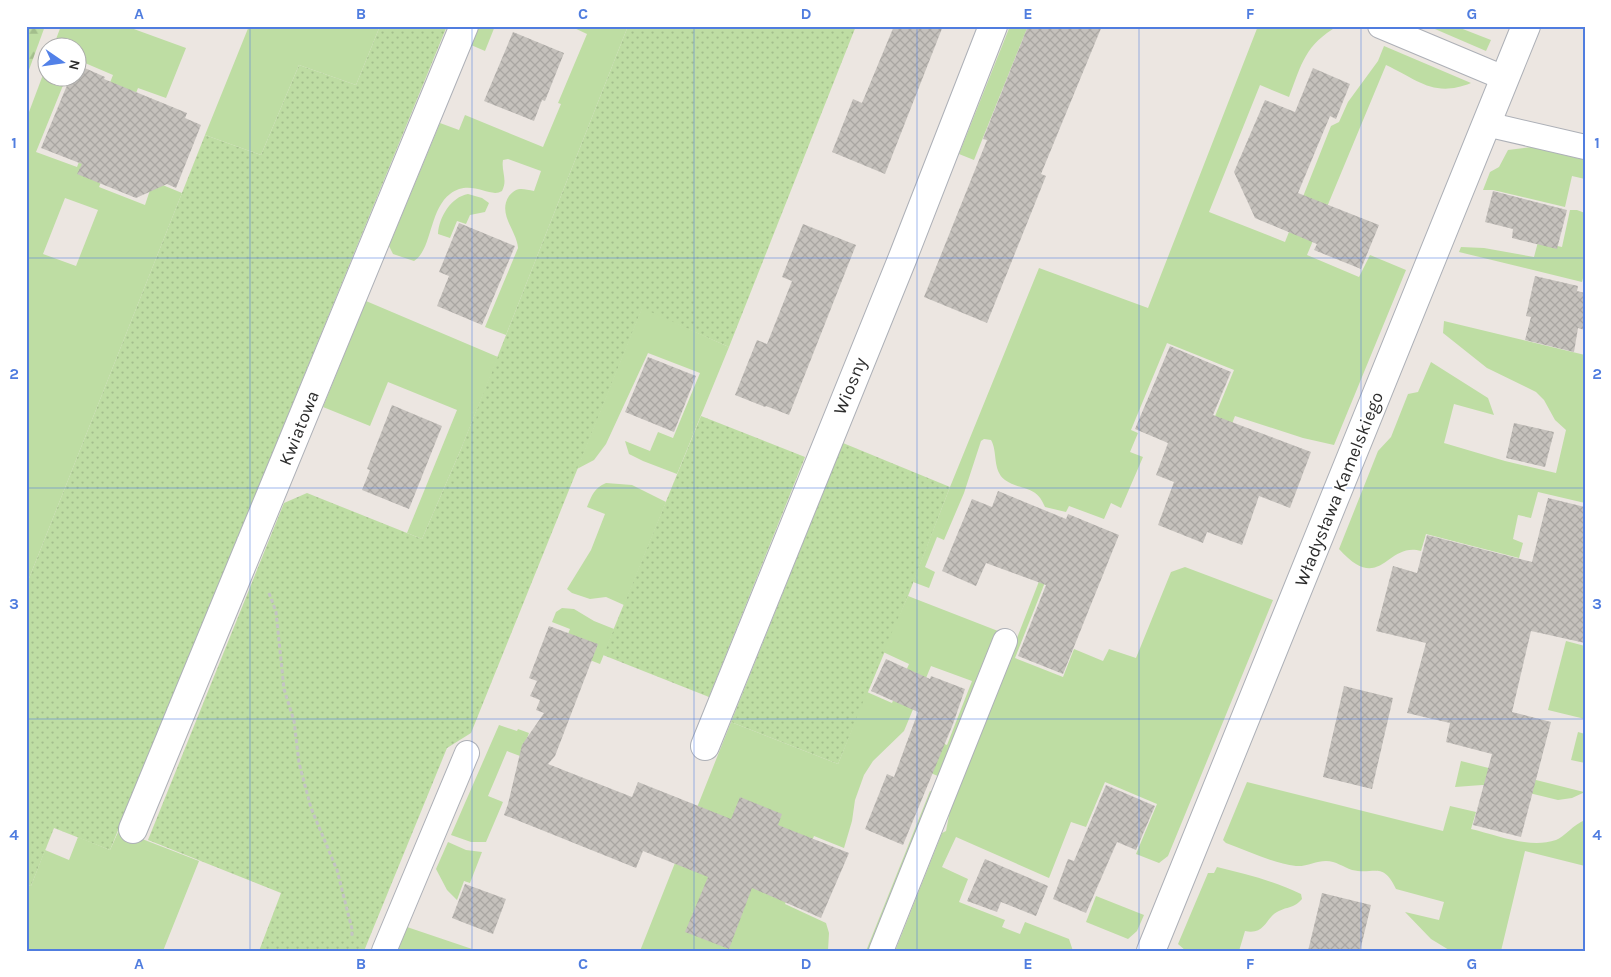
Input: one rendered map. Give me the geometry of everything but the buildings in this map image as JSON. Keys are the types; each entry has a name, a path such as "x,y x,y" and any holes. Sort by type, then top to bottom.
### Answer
{"street":[{"name":"Kwiatowa","path":"133,828 464,26"},
{"name":"Wiosny","path":"705,746 903,257 993,26"},
{"name":"Władysława Kamelskiego","path":"1151,951 1526,26"}],"lane":[{"path":"1380,26 1504,78"},
{"path":"1486,124 1585,148"},
{"path":"882,951 1005,641"},
{"path":"384,951 467,754"}],"path":[{"path":"240,572 256,580 269,593 276,612 284,689 294,721 299,763 311,808 337,870 352,929 352,944"}],"green space":[{"path":"26,26 45,26 41,38 38,38 38,45 26,78"},
{"path":"61,26 131,26 131,28 186,48 166,98 138,88 99,187 145,205 153,181 182,193 26,586 26,120 38,88 62,88 36,152 77,167 113,75 88,64 88,38 56,38","holes":["65,198 98,210 76,266 43,254"]},
{"path":"249,26 380,26 356,85 299,65 261,155 205,135"},
{"path":"380,26 447,26 110,850 54,828 31,886 26,885 26,586 205,135 261,155 299,65 356,85"},
{"path":"479,26 495,26 485,51 471,45"},
{"path":"570,26 628,26 506,335 485,327 518,248 506,216 506,203 509,196 518,189 534,191 541,171 508,159 503,160 504,187 502,191 492,193 465,188 450,194 438,210 424,248 420,256 414,261 393,254 389,246 440,123 459,130 465,115 543,147 561,104 558,103 587,34"},
{"path":"628,26 856,26 729,347 642,309 471,733 447,748 364,951 259,951 281,893 148,840 284,503 307,493 422,539 461,449"},
{"path":"1010,26 1028,26 974,160 959,154"},
{"path":"1258,26 1338,26 1318,40 1311,48 1289,97 1260,85 1209,212 1285,242 1331,126 1339,122 1348,102 1378,61 1384,46 1471,83 1447,89 1436,88 1417,81 1386,65 1307,255 1359,277 1370,255 1406,270 1334,445 1303,438 1235,416 1205,492 1187,484 1234,370 1167,343 1131,430 1138,433 1130,452 1143,457 1121,508 1111,503 1104,519 1069,506 1066,512 1045,507 1032,491 1011,483 1001,476 998,471 991,440 984,439 981,441 964,493 944,540 937,537 925,567 935,572 929,588 913,582 1039,268 1148,308"},
{"path":"1428,26 1455,26 1491,40 1486,51"},
{"path":"1531,147 1585,160 1585,179 1572,176 1565,207 1493,190 1483,190 1490,172 1499,167 1508,150"},
{"path":"468,194 482,198 489,203 485,212 470,215 466,224 457,221 450,238 438,234 443,215 451,203"},
{"path":"1570,210 1585,213 1585,270 1582,282 1459,252 1461,247 1484,248 1534,257 1538,242 1562,247"},
{"path":"366,301 498,357 422,539 407,533 457,410 388,382 370,426 323,407"},
{"path":"642,308 729,347 677,474 629,454 625,441 650,451 658,432 673,438 700,373 648,353 606,444 594,460 577,469"},
{"path":"1444,321 1585,355 1585,503 1538,492 1531,518 1518,515 1513,539 1523,543 1519,558 1426,534 1421,551 1409,550 1399,553 1374,568 1365,568 1353,562 1339,549 1378,451 1391,437 1408,394 1418,392 1431,362 1488,398 1494,415 1454,404 1444,443 1505,461 1556,473 1566,430 1555,420 1544,400 1536,392 1487,368 1443,333"},
{"path":"701,416 805,457 709,697 603,655"},
{"path":"843,443 950,487 908,596 838,764 731,722"},
{"path":"606,483 632,485 666,502 624,605 606,597 590,599 572,593 567,589 591,550 605,514 587,507 592,495"},
{"path":"1057,535 1063,537 1015,658 1063,677 1074,649 1103,661 1109,649 1136,658 1171,572 1185,567 1273,600 1168,856 1159,863 1136,854 1157,804 1105,782 1086,827 1071,822 1049,878 956,837 942,867 968,879 959,902 1005,920 1002,927 1020,934 1025,922 1069,939 1073,951 895,951 942,833 946,831 952,800 954,800"},
{"path":"908,596 998,631 940,777 901,760 913,732 947,745 972,681 931,666 904,731 873,761 864,775 855,800 852,821 844,848 814,836 785,904 826,923 829,933 828,951 640,951 731,722 838,764 867,692 892,703 909,664 883,652"},
{"path":"562,608 574,609 594,621 614,629 600,664 562,649 570,629 552,622 556,612"},
{"path":"1566,641 1585,646 1585,719 1548,710"},
{"path":"499,725 529,733 520,756 507,751 488,796 503,802 486,842 471,842 451,835"},
{"path":"1578,732 1585,734 1585,763 1571,760"},
{"path":"1461,761 1584,792 1585,789 1585,792 1572,798 1558,800 1500,786 1455,787"},
{"path":"1247,782 1443,831 1450,806 1476,812 1471,829 1524,842 1535,843 1556,840 1585,820 1585,866 1525,851 1501,951 1449,950 1431,939 1405,912 1439,920 1444,902 1396,889 1387,875 1382,872 1352,870 1330,861 1296,866 1269,860 1226,843 1223,840"},
{"path":"930,791 935,793 872,951 866,951"},
{"path":"119,830 199,861 163,951 26,951 26,885 31,886 45,850 69,860 78,837 110,850"},
{"path":"448,842 466,850 482,852 470,883 464,881 457,900 447,890 436,869"},
{"path":"1217,867 1281,885 1301,894 1302,899 1293,906 1277,912 1261,929 1252,932 1245,931 1239,951 1186,951 1178,944 1208,873 1214,873"},
{"path":"1096,896 1144,915 1137,931 1128,939 1086,922"},
{"path":"407,927 478,951 397,951"}]}
